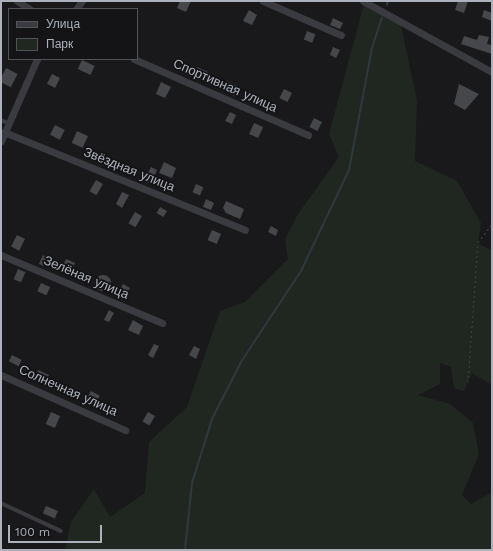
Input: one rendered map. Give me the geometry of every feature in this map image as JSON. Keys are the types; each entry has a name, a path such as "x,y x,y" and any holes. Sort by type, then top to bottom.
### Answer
{"street":[{"path":"17,1 28,8"},
{"path":"263,1 341,35"},
{"path":"363,1 492,72"},
{"path":"1,141 37,60"},
{"name":"Спортивная улица","path":"136,60 308,135"},
{"name":"Звёздная улица","path":"4,132 245,230"},
{"name":"Зелёная улица","path":"1,255 162,323"},
{"name":"Солнечная улица","path":"1,375 125,430"}],"lane":[{"path":"1,120 8,123"},
{"path":"1,503 61,531"}],"path":[{"path":"468,382 478,242 492,224"}],"green space":[{"path":"364,4 401,26 417,100 415,161 457,181 481,223 478,243 492,251 492,385 472,373 464,391 454,388 451,367 440,363 440,384 418,395 450,404 473,423 479,454 462,495 471,504 492,492 492,550 65,550 71,522 94,489 110,517 145,493 149,442 187,407 220,311 245,302 288,259 285,239 298,214 339,157 329,134"}],"building":[{"path":"180,1 191,1 186,12 177,8"},
{"path":"458,1 468,1 464,13 455,10"},
{"path":"249,10 257,15 252,25 243,21"},
{"path":"484,10 492,13 492,21 482,17"},
{"path":"333,18 343,23 340,29 330,25"},
{"path":"307,31 315,34 312,43 304,39"},
{"path":"479,35 489,37 487,44 492,45 492,54 461,44 464,36 477,40"},
{"path":"333,47 340,50 336,58 330,55"},
{"path":"82,60 95,66 90,75 78,69"},
{"path":"197,67 208,72 205,78 194,73"},
{"path":"6,68 18,74 11,87 1,82 1,78"},
{"path":"52,74 60,78 55,88 47,84"},
{"path":"227,81 240,88 236,97 222,90"},
{"path":"161,82 171,87 165,98 156,94"},
{"path":"459,84 479,94 465,110 454,104"},
{"path":"284,89 292,93 287,102 279,98"},
{"path":"230,112 236,115 232,124 225,121"},
{"path":"314,118 322,122 317,131 309,127"},
{"path":"254,123 263,127 258,138 249,134"},
{"path":"55,125 65,130 60,140 50,135"},
{"path":"77,131 88,136 83,148 72,143"},
{"path":"164,162 176,168 172,178 159,173"},
{"path":"151,167 157,170 151,184 144,181"},
{"path":"96,180 103,184 96,195 90,191"},
{"path":"196,184 203,187 200,195 192,192"},
{"path":"122,192 129,195 122,208 116,204"},
{"path":"206,199 214,203 211,210 203,207"},
{"path":"226,201 244,209 240,219 226,213 223,208"},
{"path":"160,207 167,211 163,217 156,213"},
{"path":"135,212 142,216 135,227 128,223"},
{"path":"271,226 278,230 276,236 268,232"},
{"path":"212,230 221,234 217,244 208,240"},
{"path":"17,235 25,239 19,251 11,247"},
{"path":"43,255 48,258 44,266 39,264"},
{"path":"66,259 75,263 70,275 61,271"},
{"path":"18,269 25,272 21,282 14,279"},
{"path":"103,275 110,280 111,283 106,290 103,291 96,286 95,283 100,276"},
{"path":"41,283 50,287 46,295 37,291"},
{"path":"123,284 130,288 123,299 116,295"},
{"path":"109,310 114,313 109,322 104,320"},
{"path":"133,320 143,326 139,335 128,330"},
{"path":"154,344 159,346 153,358 148,355"},
{"path":"194,346 200,349 196,359 189,355"},
{"path":"12,355 22,360 19,366 9,361"},
{"path":"38,370 49,375 46,382 35,377"},
{"path":"91,391 100,396 96,403 87,398"},
{"path":"51,412 60,416 55,428 46,424"},
{"path":"148,412 155,416 149,426 142,422"},
{"path":"46,506 58,511 55,518 43,513"}],"waterway":[{"path":"387,5 388,1"},
{"path":"185,550 192,483 212,419 241,362 301,271 349,170 372,48 382,18"}]}
